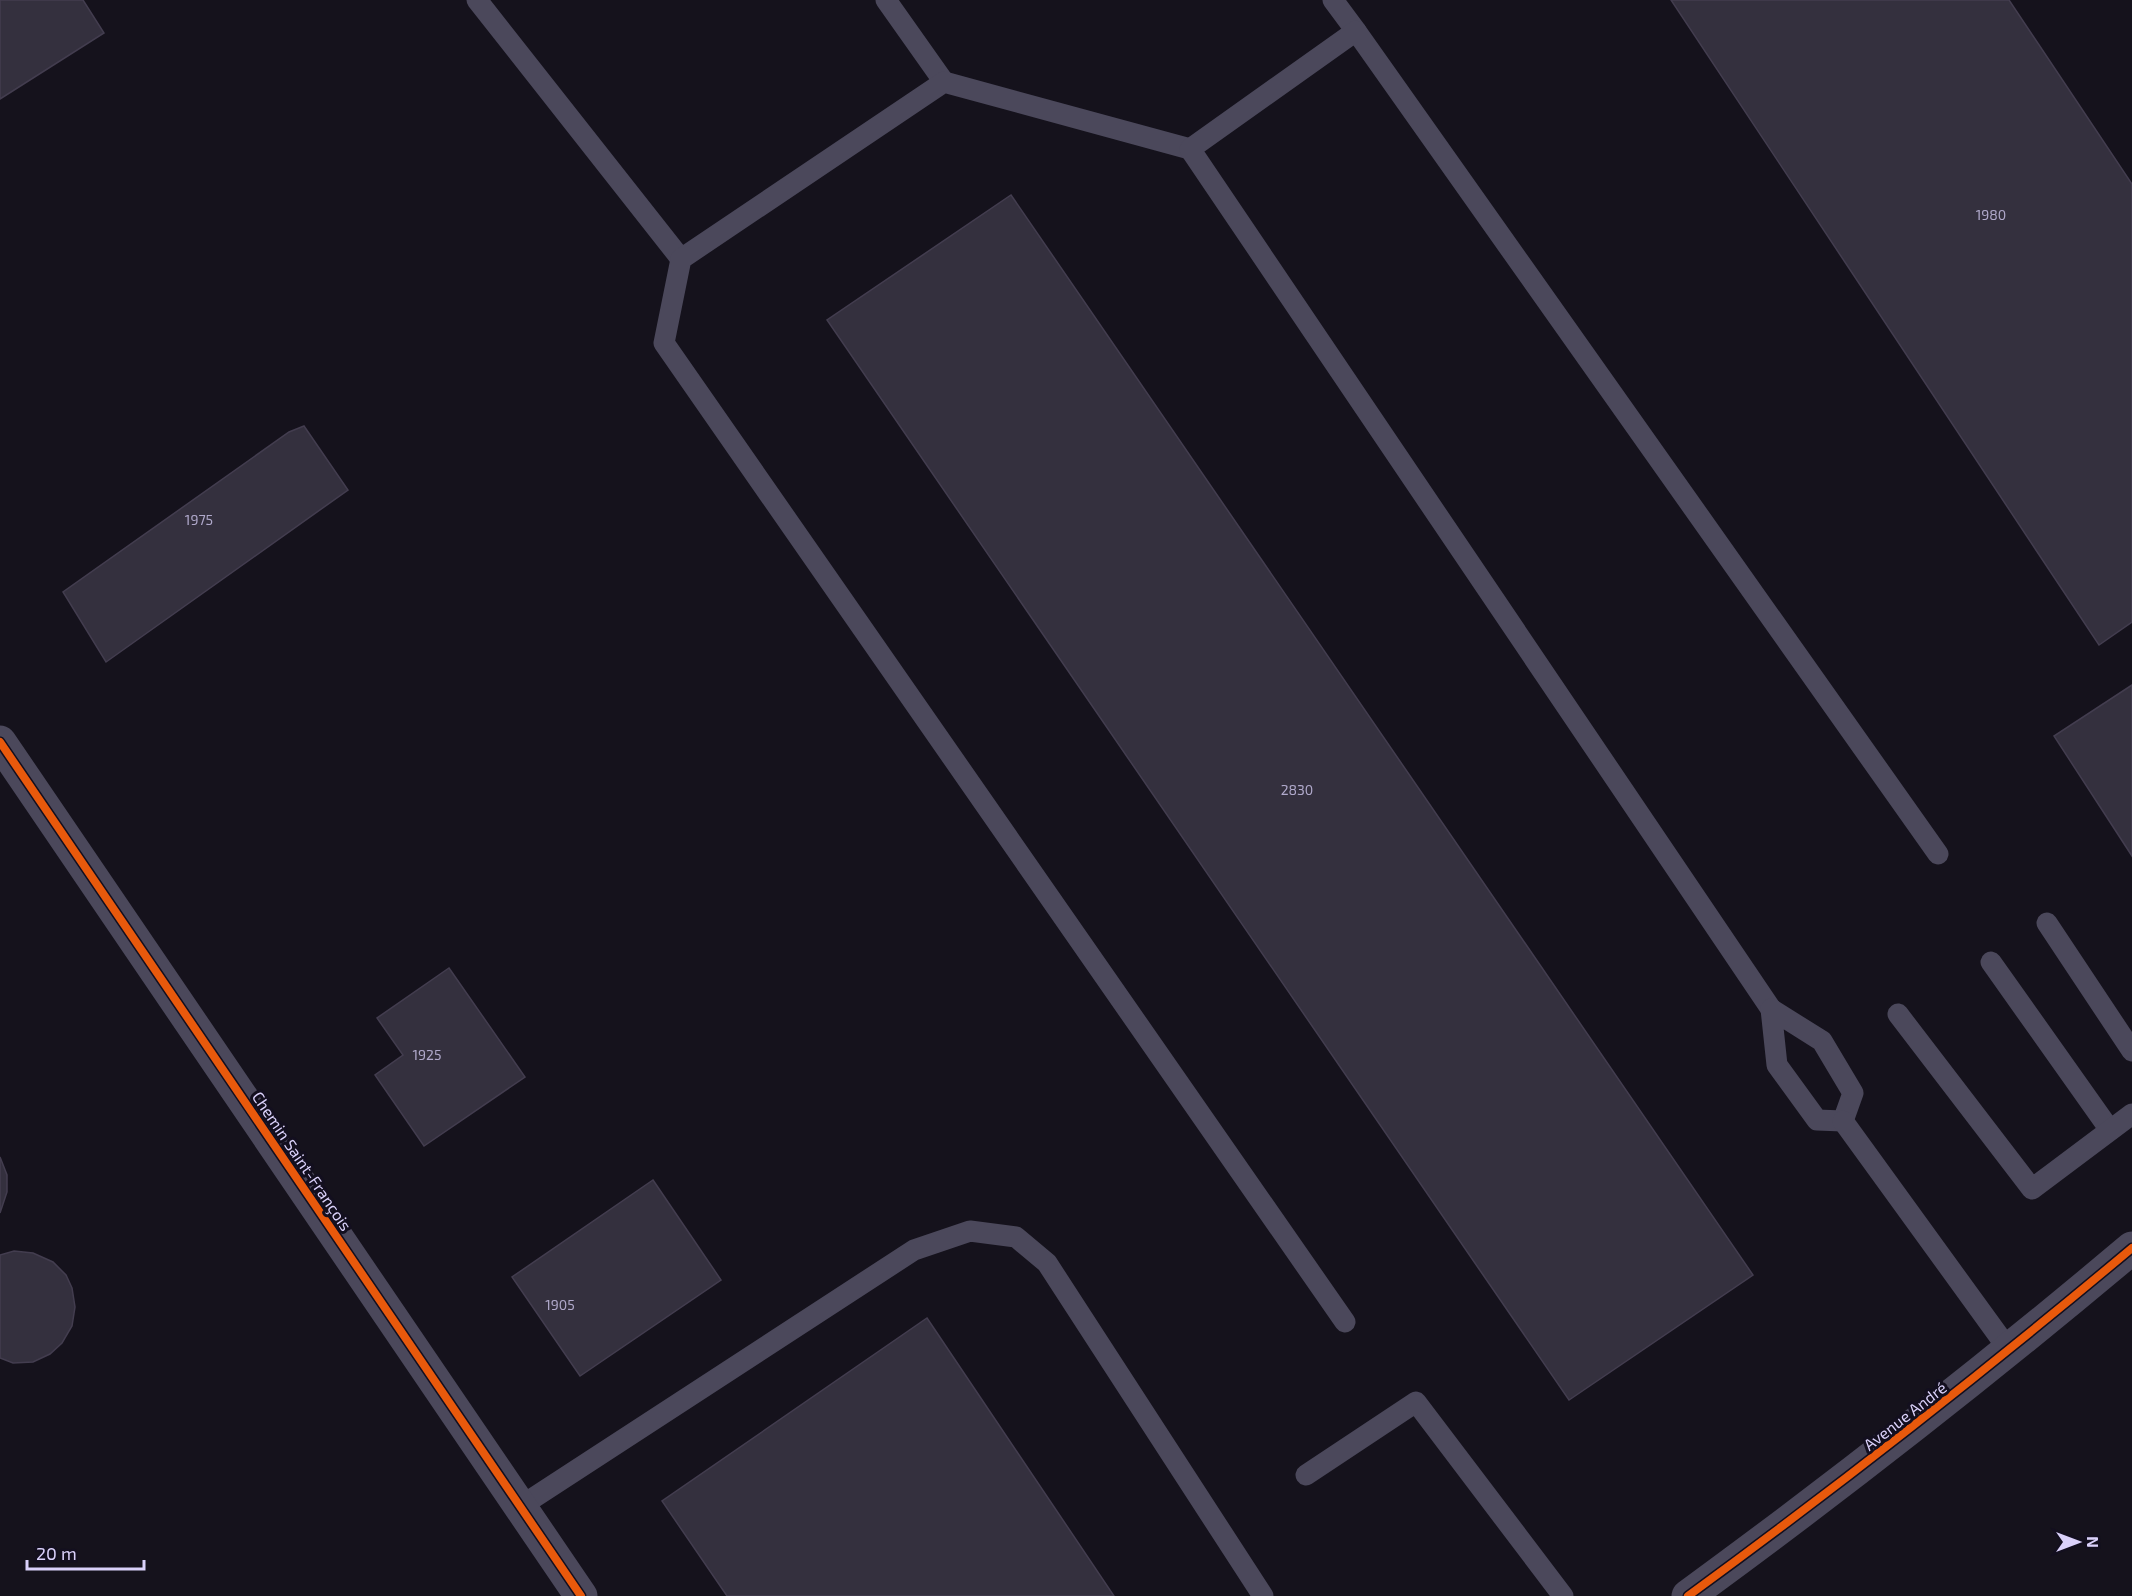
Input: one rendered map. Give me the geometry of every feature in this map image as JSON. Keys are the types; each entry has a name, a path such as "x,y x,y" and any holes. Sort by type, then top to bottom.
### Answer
{"street":[{"name":"Chemin Saint-François","path":"0,742 581,1596"},
{"name":"Avenue André","path":"1688,1596 1852,1475 2132,1248"}],"lane":[{"path":"477,0 681,259"},
{"path":"886,0 944,82 1190,149 1771,1009 1822,1041 1853,1092 1843,1121"},
{"path":"1334,0 1938,854"},
{"path":"1190,149 1356,31"},
{"path":"944,82 681,259 664,343 1345,1322"},
{"path":"2047,923 2132,1052"},
{"path":"1991,962 2110,1130"},
{"path":"1771,1009 1777,1065 1817,1120 1843,1121"},
{"path":"1898,1014 2032,1190 2132,1114"},
{"path":"1843,1121 2009,1350"},
{"path":"521,1506 914,1250 970,1231 1016,1236 1047,1263 1263,1596"},
{"path":"1306,1475 1416,1402 1563,1596"}],"building":[{"path":"0,0 83,0 104,33 0,99"},
{"path":"1671,0 2009,0 2132,184 2132,622 2099,645"},
{"path":"1011,195 1753,1275 1569,1400 827,320"},
{"path":"304,426 348,490 106,662 63,592 289,432"},
{"path":"2132,685 2132,856 2054,736"},
{"path":"449,968 525,1077 424,1146 375,1075 403,1055 377,1018"},
{"path":"0,1157 7,1175 7,1192 0,1213"},
{"path":"653,1180 721,1280 580,1376 512,1277"},
{"path":"14,1251 33,1253 53,1262 66,1275 72,1288 75,1307 72,1326 62,1343 50,1354 33,1362 13,1363 0,1358 0,1255"},
{"path":"927,1318 1114,1596 727,1596 662,1501"}],"cycle path":[{"path":"0,742 581,1596"},
{"path":"1688,1596 1913,1426 2132,1248"}]}
